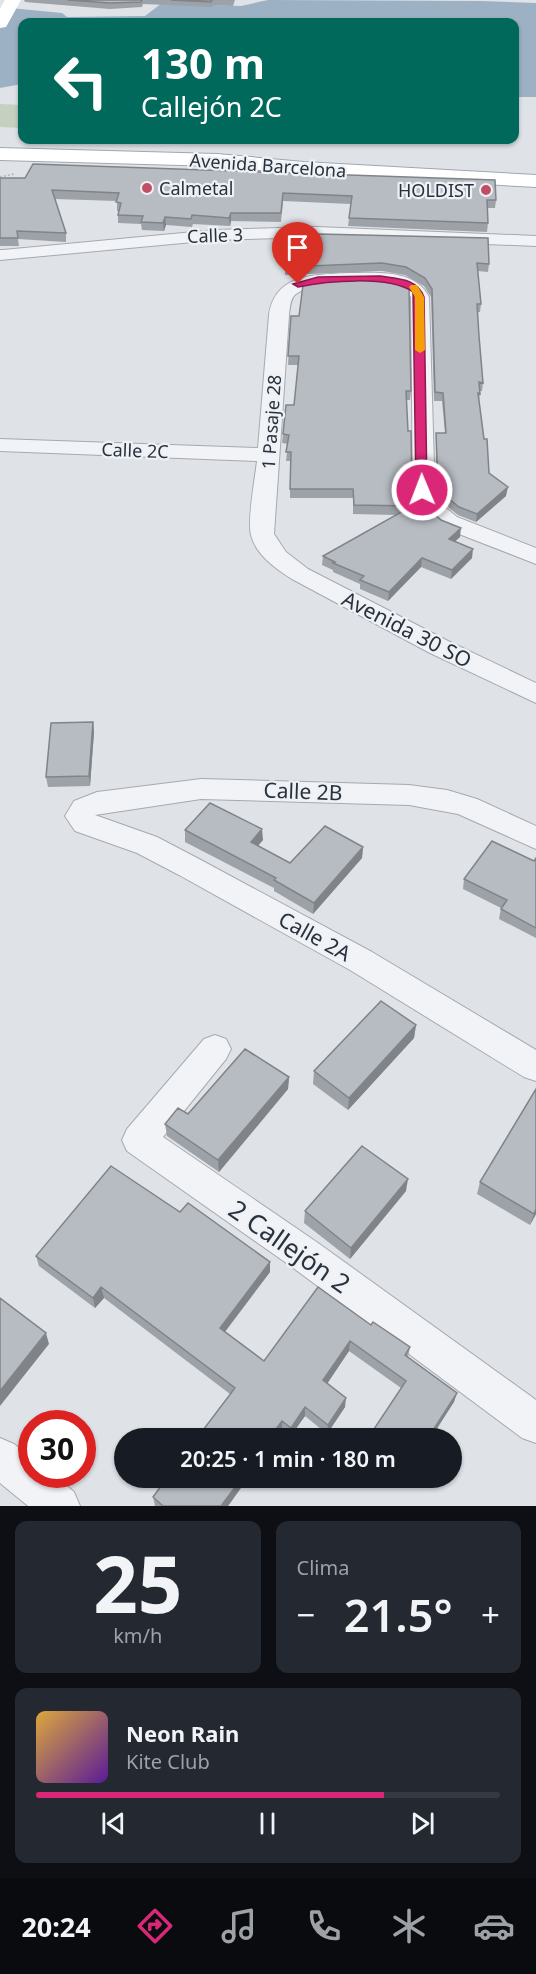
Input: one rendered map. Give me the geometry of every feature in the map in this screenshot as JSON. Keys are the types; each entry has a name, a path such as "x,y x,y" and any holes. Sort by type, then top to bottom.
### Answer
{"main road":[{"path":"0,23 13,0"},
{"path":"2,144 222,145 306,160"},
{"name":"Avenida Barcelona","path":"2,144 306,160 536,181"},
{"name":"Avenida Barcelona","path":"306,160 476,158"},
{"path":"0,171 38,165 306,160"},
{"path":"0,162 73,164"}],"street":[{"name":"Calle 3","path":"3,255 215,235 317,232 536,241"},
{"name":"1 Pasaje 28","path":"280,561 268,549 262,534 281,303 289,290 298,284 318,280 380,279 406,283 417,290 420,297 424,502 449,522 536,557"},
{"name":"Calle 2C","path":"0,445 269,454"},
{"name":"Avenida 30 SO","path":"280,561 426,640 536,694"},
{"name":"Calle 2B","path":"85,823 80,820 79,813 84,808 97,803 201,789 288,790 409,795 447,800 467,806 536,838"},
{"name":"Calle 2A","path":"85,823 147,845 189,867 362,961 536,1067"},
{"name":"2 Callejón 2","path":"215,1049 139,1140 305,1255 536,1424"},
{"path":"0,1458 60,1506"}],"green space":[{"path":"0,104 18,105 18,128 0,127"}],"water":[{"path":"268,0 536,3 536,97 519,97 519,18 18,18 18,85 0,88 0,7 62,13 67,17 145,16 162,3 241,6"}],"building":[{"path":"68,0 142,0 141,2 110,3"},
{"path":"171,0 212,0 211,2"},
{"path":"33,164 495,180 496,200 487,200 488,223 349,218 352,196 283,193 281,213 231,213 229,218 192,215 191,219 165,217 163,223 141,222 143,216 118,215 121,203 116,202 119,193 52,190 66,233 17,231 18,238 0,238 0,178 25,178"},
{"path":"319,234 488,238 489,264 477,263 481,304 477,304 483,383 479,382 480,394 478,393 484,439 487,439 489,473 508,487 477,514 459,507 438,490 436,433 446,433 443,393 435,392 432,289 425,278 406,267 382,263 285,267 286,238 319,240"},
{"path":"379,277 401,281 409,289 411,391 406,391 408,431 411,431 412,493 441,520 461,528 449,539 473,549 452,570 422,558 389,592 360,580 364,576 333,563 335,562 323,556 412,506 354,505 353,489 290,489 291,452 286,452 289,435 283,434 286,405 294,405 299,356 288,356 291,316 299,316 303,285 317,280"},
{"path":"93,722 89,776 46,777 51,723"},
{"path":"210,803 262,829 251,842 290,863 325,826 363,847 314,903 274,880 276,878 185,830"},
{"path":"492,841 534,861 536,858 536,928 501,909 507,900 464,879"},
{"path":"381,1001 416,1025 349,1098 314,1071"},
{"path":"245,1049 289,1077 218,1160 165,1124 178,1108 188,1114"},
{"path":"536,1089 536,1209 534,1214 480,1182"},
{"path":"362,1146 408,1179 351,1248 305,1211"},
{"path":"111,1166 180,1212 188,1203 270,1262 220,1328 264,1361 318,1287 371,1325 373,1322 410,1347 405,1355 457,1393 434,1428 375,1428 406,1381 350,1341 323,1380 346,1398 328,1425 305,1407 291,1428 282,1421 277,1428 205,1428 235,1388 101,1287 93,1298 36,1256"},
{"path":"0,1298 46,1333 0,1391"},
{"path":"160,1488 234,1488 221,1506 163,1506 153,1497"}],"slow traffic":[{"path":"414,287 420,297 420,350"}],"place":[{"name":"Calmetal","path":"147,188"},
{"name":"HOLDIST","path":"486,190"}],"route":[{"path":"298,284 318,280 380,279 406,283 417,290 420,297 422,490"}]}
